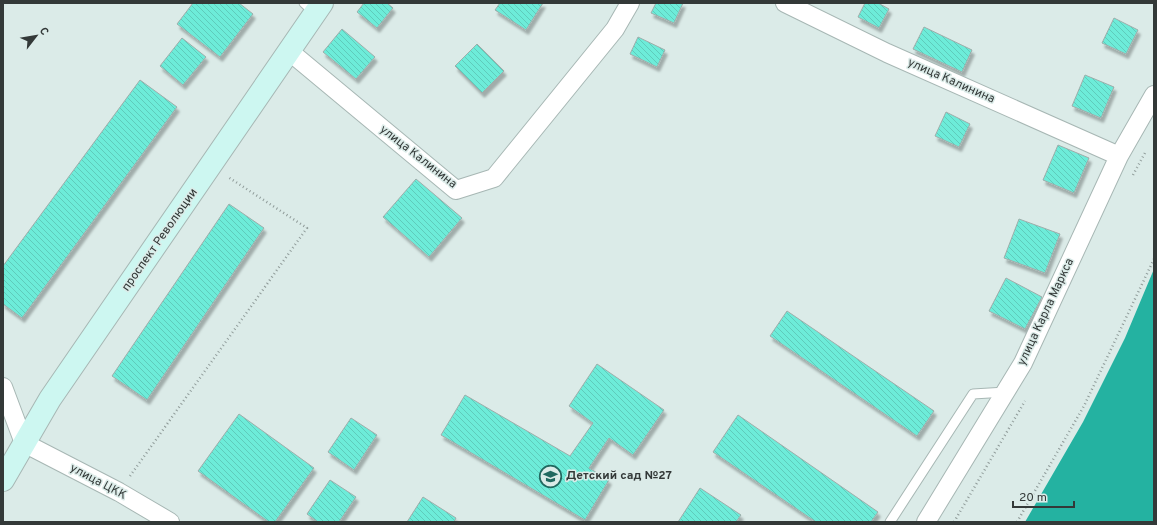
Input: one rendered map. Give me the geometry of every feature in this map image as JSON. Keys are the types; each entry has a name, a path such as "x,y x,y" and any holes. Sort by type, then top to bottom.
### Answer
{"street":[{"name":"улица Калинина","path":"290,51 456,190 494,178 615,29 630,3"},
{"name":"улица Калинина","path":"785,3 887,53 1119,156"},
{"name":"проспект Революции","path":"3,480 50,399 290,51 314,6"},
{"name":"улица Карла Маркса","path":"926,522 1024,363 1119,156 1154,95"},
{"path":"4,394 24,443"},
{"name":"улица ЦКК","path":"24,443 119,492 170,522"}],"lane":[{"path":"890,522 973,394 1006,392"}],"path":[{"path":"119,492 307,228 210,166"},
{"path":"1017,522 1084,406 1154,259"}],"shaded area":[{"path":"1154,269 1154,522 1025,522 1083,422 1125,338"}],"building":[{"path":"193,3 239,3 253,14 220,57 177,24"},
{"path":"364,3 387,3 393,8 377,28 357,12"},
{"path":"500,3 543,3 526,30 495,10"},
{"path":"656,3 683,3 674,23 651,13"},
{"path":"865,3 878,3 889,9 879,28 858,17"},
{"path":"1114,18 1138,30 1126,54 1102,43"},
{"path":"924,27 972,50 962,72 913,49"},
{"path":"342,29 375,57 356,79 323,52"},
{"path":"638,37 665,50 657,67 630,54"},
{"path":"182,38 206,57 183,85 160,66"},
{"path":"477,44 504,71 482,93 455,66"},
{"path":"1085,75 1114,87 1101,118 1072,106"},
{"path":"140,80 177,107 22,318 3,304 3,266"},
{"path":"946,112 970,124 959,147 935,136"},
{"path":"1058,145 1089,158 1074,193 1043,180"},
{"path":"416,179 462,218 429,257 383,217"},
{"path":"229,204 264,228 147,400 112,376"},
{"path":"1019,219 1060,234 1045,273 1004,258"},
{"path":"1006,278 1042,297 1025,329 989,311"},
{"path":"787,311 934,411 917,436 770,336"},
{"path":"597,364 664,410 633,455 609,438 589,468 609,480 585,520 441,435 465,395 570,456 593,423 569,406"},
{"path":"239,414 314,468 275,522 269,522 198,471"},
{"path":"738,415 878,512 871,522 816,522 713,452"},
{"path":"351,418 377,435 354,470 328,452"},
{"path":"330,480 356,497 339,522 318,522 307,514"},
{"path":"700,488 741,515 736,522 678,522"},
{"path":"423,497 456,518 454,522 407,522"}],"place":[{"name":"Детский сад №27","path":"551,476"}]}
